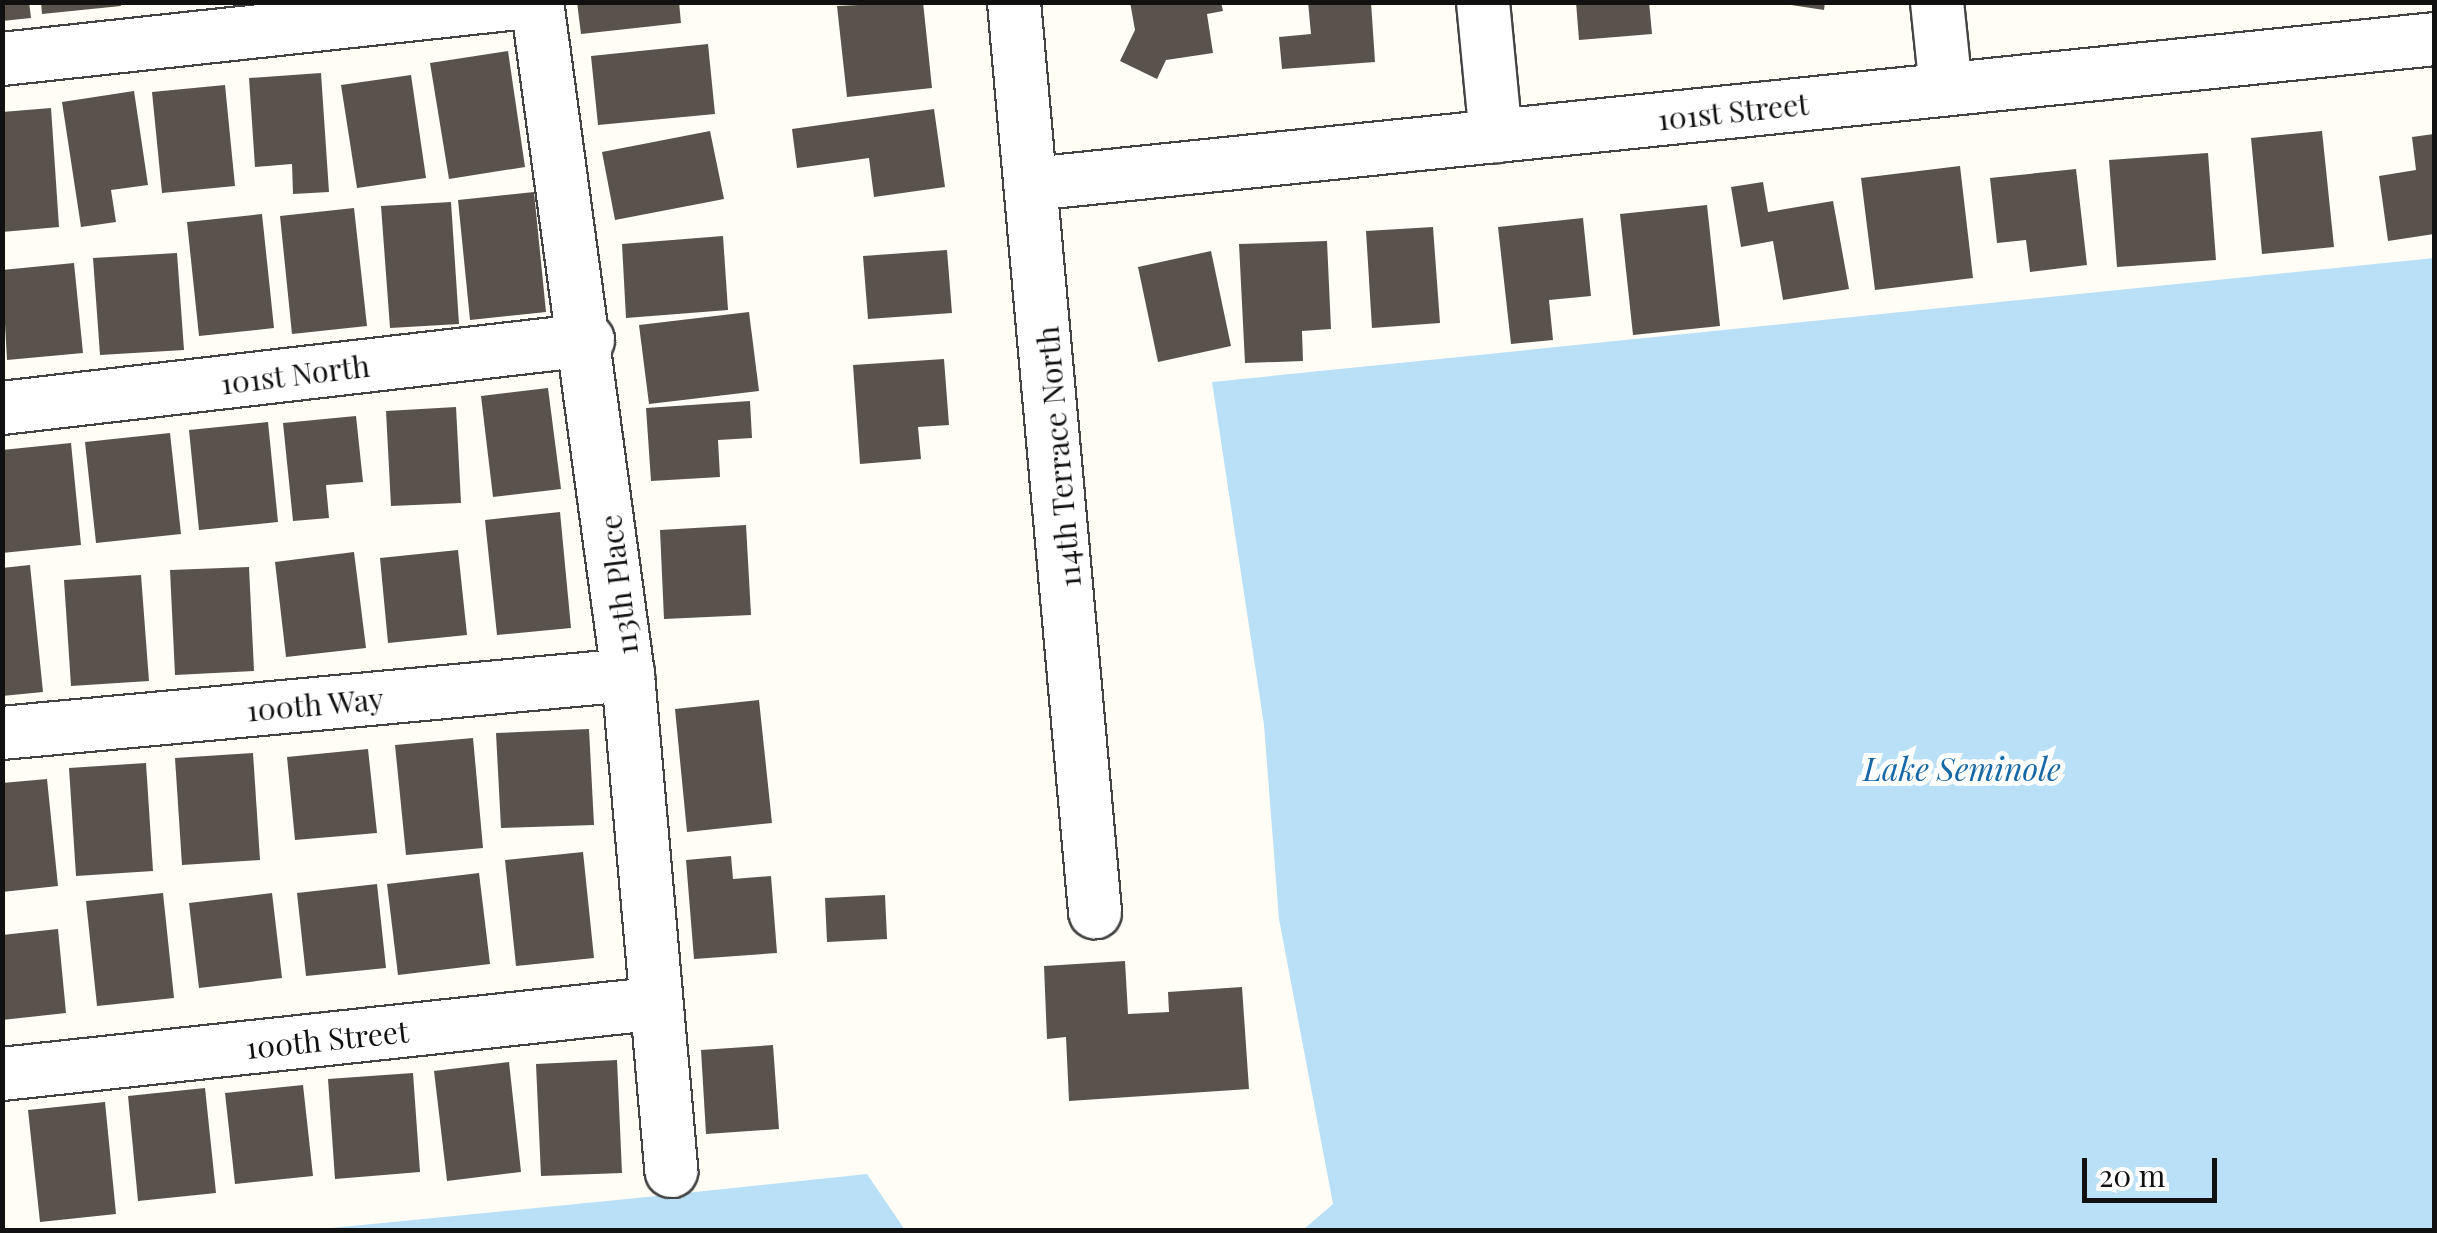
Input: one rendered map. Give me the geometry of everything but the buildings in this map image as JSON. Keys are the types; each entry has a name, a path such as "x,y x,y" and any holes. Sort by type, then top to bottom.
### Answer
{"street":[{"path":"2,60 527,2"},
{"name":"113th Place","path":"538,2 588,340 628,674 652,1004 671,1171"},
{"name":"114th Terrace North","path":"1014,2 1094,912"},
{"path":"1484,2 1496,136"},
{"path":"1936,2 1946,89"},
{"name":"101st Street","path":"1032,184 2434,39"},
{"name":"101st North","path":"2,408 588,340"},
{"name":"100th Way","path":"2,734 628,674"},
{"name":"100th Street","path":"2,1074 652,1004"}],"water":[{"name":"Lake Seminole","path":"2434,258 2434,1230 1303,1230 1333,1204 1279,919 1264,725 1212,382"},
{"path":"867,1174 905,1230 311,1230 657,1196"}]}
